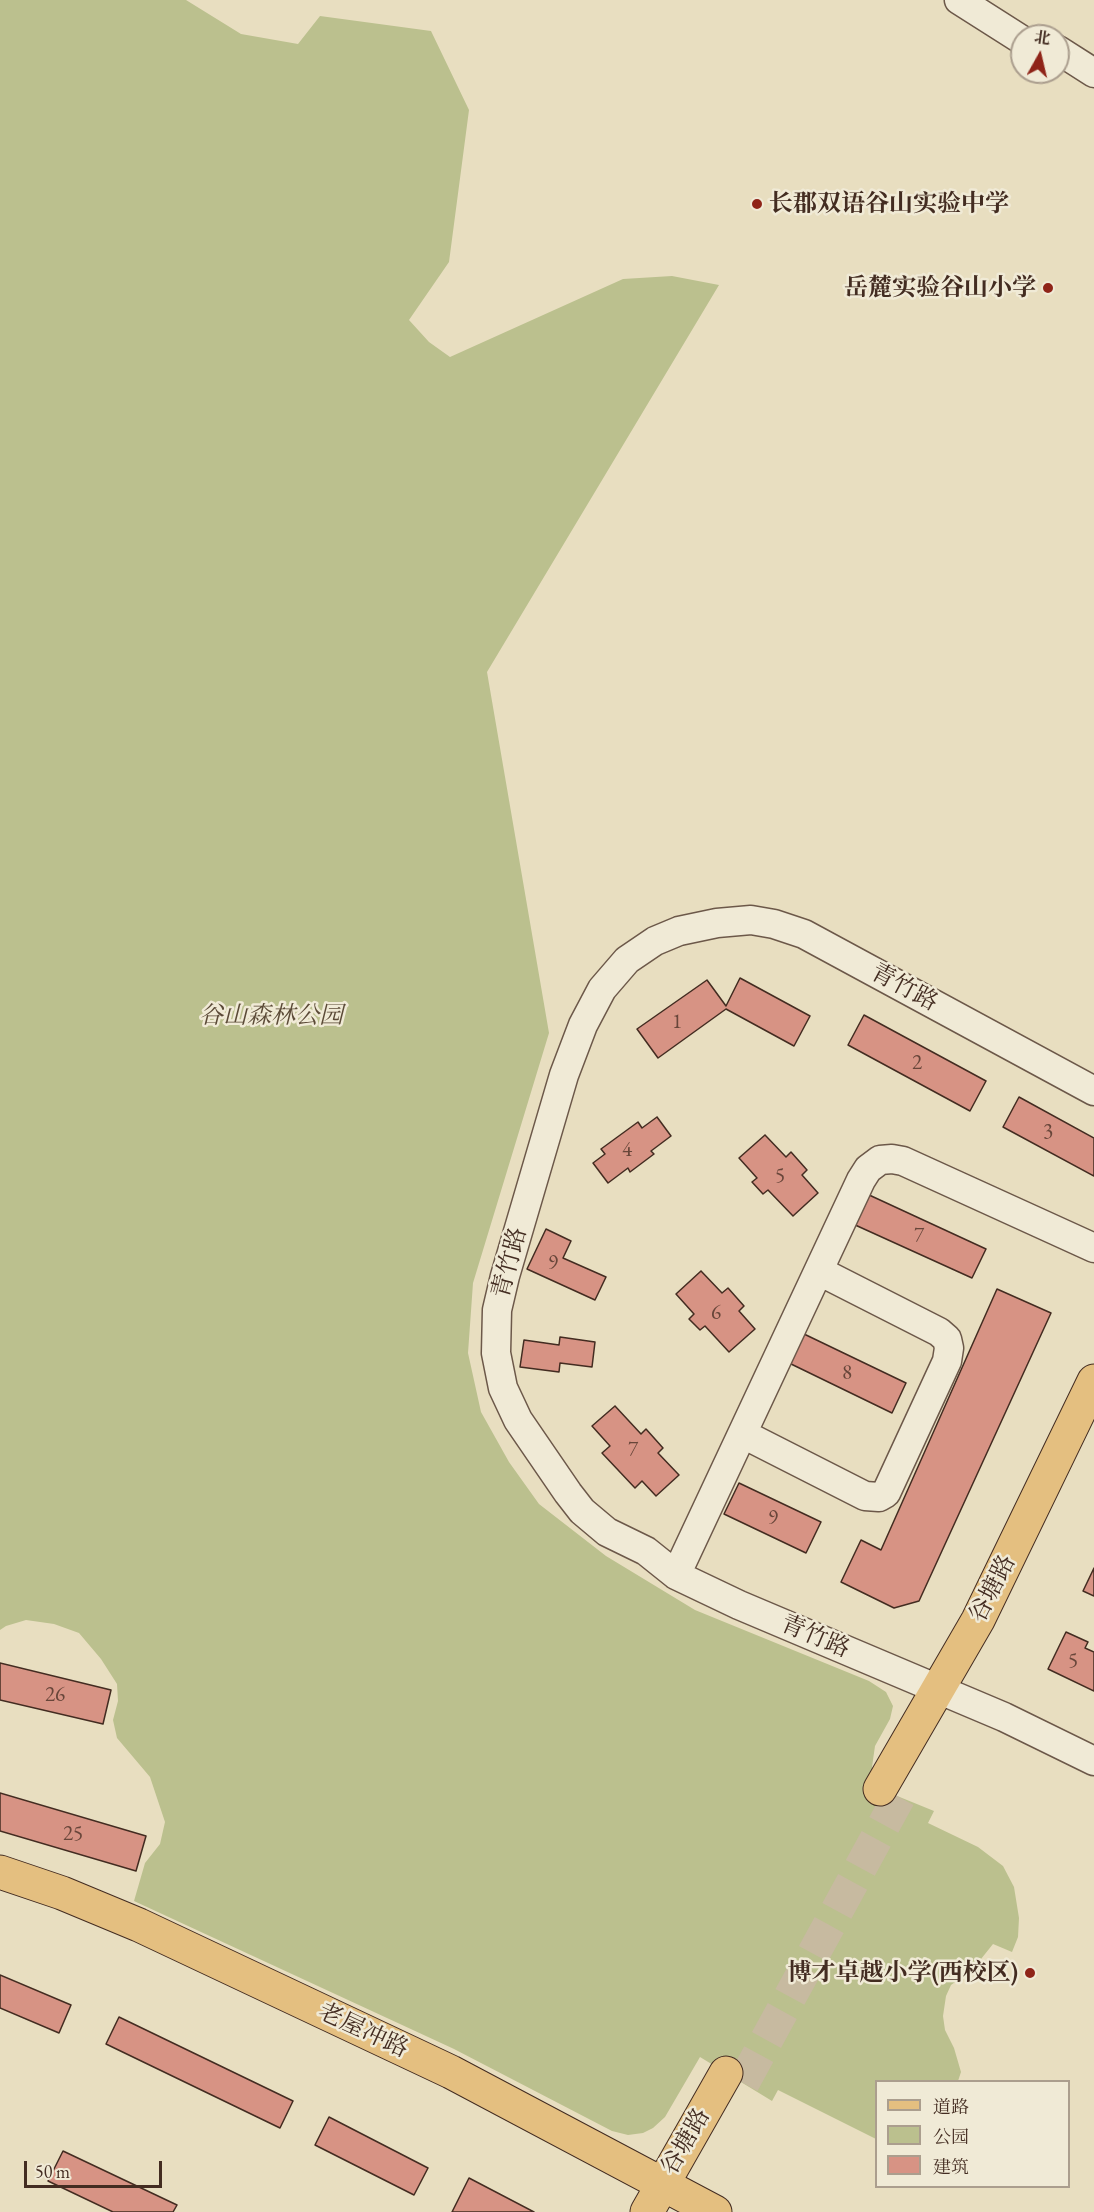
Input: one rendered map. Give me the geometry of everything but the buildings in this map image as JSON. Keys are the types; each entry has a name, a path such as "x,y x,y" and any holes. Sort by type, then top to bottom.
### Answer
{"main road":[{"name":"谷塘路","path":"889,1793 951,1686 978,1620 1094,1382"},
{"name":"谷塘路","path":"951,1686 996,1629 1094,1431"},
{"name":"老屋冲路","path":"0,1872 62,1893 140,1925 451,2072 666,2204"},
{"name":"老屋冲路","path":"0,1893 55,1910 289,2016 666,2204 715,2212"},
{"name":"谷塘路","path":"666,2204 735,2078"}],"street":[{"path":"966,1 1012,24"},
{"path":"966,1 1010,32"},
{"path":"1070,58 1094,73"},
{"path":"1070,71 1094,86"},
{"name":"青竹路","path":"1094,1090 804,934 774,924 751,920 717,922 678,931 655,941 627,960 602,989 583,1025 564,1075 505,1276 497,1310 496,1353 503,1388 518,1420 582,1511 607,1532 680,1568 746,1590 951,1686 1004,1717 1094,1761"},
{"name":"青竹路","path":"680,1568 610,1525 586,1506 525,1417 509,1385 502,1352 504,1313 511,1279 571,1077 589,1028 607,994 631,967 659,946 680,937 719,929 751,926 772,930 801,940 1094,1098"},
{"path":"680,1568 868,1169 880,1160 903,1161 1094,1248"},
{"path":"743,1434 865,1496 879,1497 886,1493 947,1361 950,1348 947,1339 939,1332 819,1271"},
{"name":"青竹路","path":"951,1686 1010,1703 1094,1743"}],"green space":[{"name":"谷山森林公园","path":"0,0 186,0 241,34 298,44 320,16 431,31 469,110 449,262 409,320 429,342 450,357 623,279 672,276 719,285 487,672 549,1033 473,1283 468,1353 481,1412 509,1462 539,1504 606,1556 695,1610 869,1681 886,1692 893,1706 890,1719 875,1746 872,1767 880,1789 934,1811 928,1823 978,1847 1003,1866 1014,1887 1019,1918 1018,1937 1012,1952 993,1944 973,1969 951,1985 946,1996 943,2016 945,2030 954,2048 961,2072 958,2080 875,2080 875,2138 778,2090 772,2101 700,2057 665,2117 653,2128 643,2133 628,2135 612,2131 454,2049 134,1901 145,1863 160,1844 165,1822 150,1777 117,1738 113,1720 118,1701 117,1684 101,1659 79,1633 54,1624 26,1620 0,1630"}],"tunnel":[{"path":"743,2083 899,1797"}],"place":[{"name":"长郡双语谷山实验中学","path":"757,204"},
{"name":"岳麓实验谷山小学","path":"1048,288"},
{"name":"博才卓越小学(西校区)","path":"1030,1973"}]}
